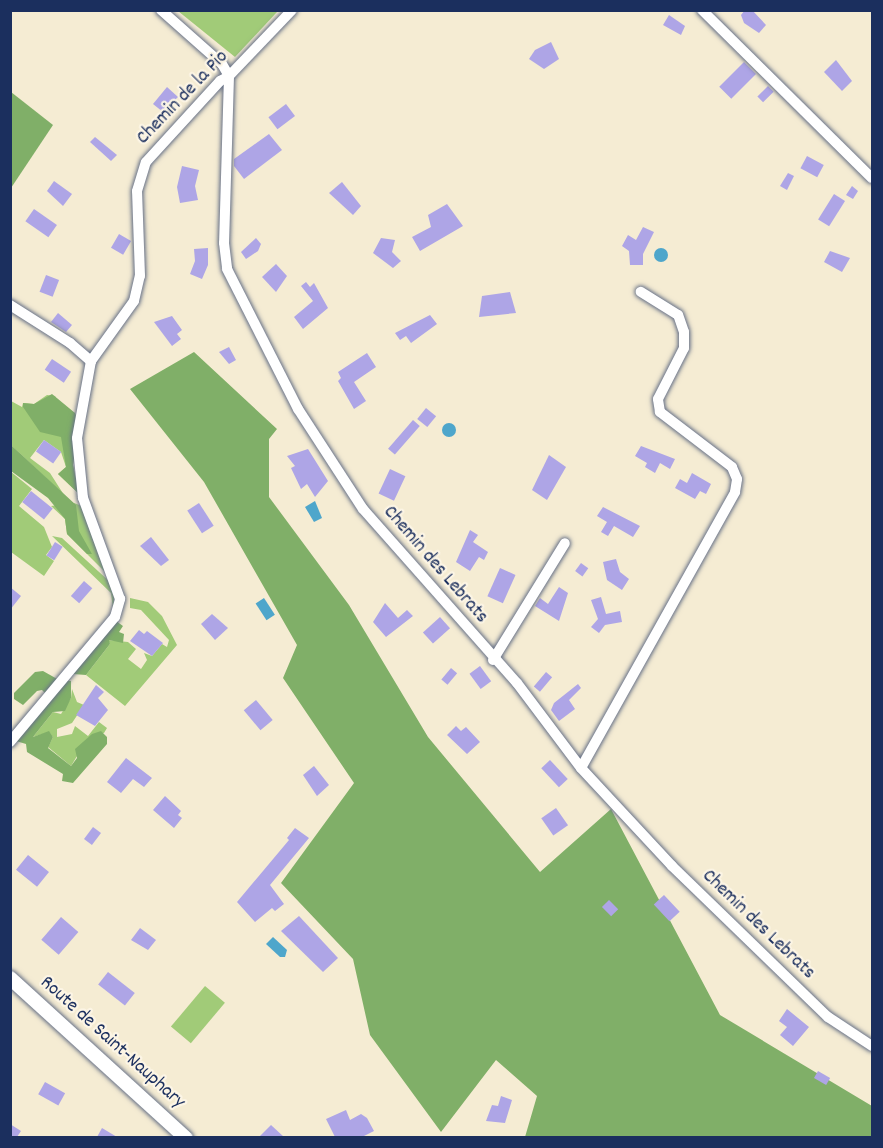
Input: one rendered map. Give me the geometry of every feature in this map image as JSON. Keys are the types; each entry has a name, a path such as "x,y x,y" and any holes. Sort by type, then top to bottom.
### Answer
{"main road":[{"name":"Route de Saint-Nauphary","path":"10,978 186,1137"}],"street":[{"path":"161,10 222,64 229,76"},
{"name":"Chemin de la Pio","path":"10,742 115,617 120,599 83,498 77,438 91,361 134,301 140,276 137,191 146,162 220,81 229,76 292,10"},
{"path":"702,10 873,178"},
{"name":"Chemin des Lebrats","path":"229,76 224,243 227,269 238,298 298,409 363,509 493,660 517,683 581,768 672,866 828,1017 873,1046"},
{"path":"581,768 735,492 737,479 732,467 660,412 658,399 684,348 684,332 678,315 641,292"},
{"path":"10,305 70,343 91,361"},
{"path":"493,660 565,543"}],"green space":[{"path":"276,10 277,12 235,57 178,11"},
{"path":"11,92 53,125 11,188"},
{"path":"194,352 277,429 269,439 269,497 349,605 428,737 540,872 611,809 720,1015 872,1106 872,1137 525,1137 537,1096 496,1060 441,1132 370,1035 353,959 281,883 354,783 283,678 297,645 204,482 130,389"},
{"path":"52,394 75,413 78,427 73,465 79,494 58,474 66,467 61,437 40,432 23,407 23,403 34,404"},
{"path":"47,395 55,396 60,405 75,413 78,427 73,465 79,494 58,474 66,467 61,452 44,440 30,458 50,473 64,495 11,445 11,401 22,407 23,403 34,404"},
{"path":"11,445 76,505 79,531 92,554 87,554 67,534 65,519 48,498 11,471"},
{"path":"10,471 32,489 19,506 44,527 52,547 46,555 54,561 44,576 11,552"},
{"path":"74,503 82,506 106,573 67,534 65,519 51,506"},
{"path":"52,536 62,538 110,582 116,591 113,609 111,593"},
{"path":"130,598 148,602 162,616 177,645 125,706 86,675 110,644 108,640 128,642 136,649 128,659 141,669 147,660 144,653 152,656 162,644 167,647 169,640 141,610 130,608"},
{"path":"116,621 123,626 119,632 124,634 123,643 109,640 110,644 86,675 73,674"},
{"path":"43,671 59,680 71,681 71,698 65,711 53,712 33,737 49,731 53,737 48,748 71,766 77,758 75,749 92,734 101,731 107,737 107,744 73,783 62,781 63,774 27,752 26,744 16,741 51,699 42,690 37,691 23,705 14,699 14,693 35,672"},
{"path":"72,689 77,702 84,705 72,723 57,729 57,737 72,734 75,726 88,736 99,722 107,728 104,733 88,738 71,766 48,747 53,737 49,732 33,737 53,712 61,714 71,698"},
{"path":"205,986 225,1003 191,1043 171,1027"}],"water":[{"path":"661,248 666,250 668,255 666,260 661,262 656,260 654,255 656,250"},
{"path":"449,423 454,425 456,430 454,435 449,437 444,435 442,430 444,425"},
{"path":"315,501 322,518 314,522 305,507"},
{"path":"264,598 275,615 267,620 256,603"},
{"path":"273,937 287,950 285,957 280,957 266,944"}],"building":[{"path":"745,10 752,10 766,25 759,33 744,23 741,15"},
{"path":"669,15 685,26 681,35 663,25"},
{"path":"551,42 559,59 544,69 529,59 535,50"},
{"path":"836,60 852,81 842,91 824,72"},
{"path":"744,62 756,74 731,99 719,87"},
{"path":"768,86 774,92 763,102 757,97"},
{"path":"167,87 178,97 163,112 153,104"},
{"path":"286,104 295,116 277,129 268,117"},
{"path":"269,134 282,150 244,179 234,166 234,159"},
{"path":"95,137 117,155 111,161 90,142"},
{"path":"807,156 824,165 817,177 800,168"},
{"path":"182,166 199,170 195,186 198,200 180,203 177,187"},
{"path":"788,173 794,176 787,190 780,186"},
{"path":"54,181 72,194 63,206 47,191"},
{"path":"342,182 361,206 353,215 329,193"},
{"path":"852,186 858,191 853,199 846,195"},
{"path":"834,194 845,201 829,226 818,219"},
{"path":"447,204 463,226 420,251 412,237 431,227 428,215"},
{"path":"34,209 57,225 48,237 25,221"},
{"path":"643,227 654,232 643,254 643,265 630,265 629,251 622,246 628,235 636,240"},
{"path":"119,234 131,241 123,255 111,248"},
{"path":"256,238 261,244 258,251 246,259 241,252"},
{"path":"381,238 395,240 392,252 401,261 393,268 373,253"},
{"path":"208,248 208,265 202,279 190,274 195,261 194,249"},
{"path":"830,251 850,258 842,272 824,262"},
{"path":"276,264 287,276 276,292 262,277"},
{"path":"46,275 59,280 53,297 40,292"},
{"path":"306,282 310,287 314,283 328,308 303,329 294,317 313,301 301,286"},
{"path":"510,292 516,313 479,317 482,296"},
{"path":"58,313 72,325 66,332 51,322"},
{"path":"430,315 437,324 411,343 406,336 400,340 395,333"},
{"path":"172,316 182,330 177,334 181,339 172,346 154,322"},
{"path":"229,347 236,360 229,364 219,352"},
{"path":"367,353 376,367 354,382 366,401 354,409 338,381 341,378 338,372"},
{"path":"52,359 71,372 64,383 45,370"},
{"path":"426,408 436,416 427,427 417,419"},
{"path":"413,420 420,426 395,455 388,449"},
{"path":"44,440 61,452 53,464 36,451"},
{"path":"641,446 675,459 670,469 660,463 655,473 645,467 647,463 635,456"},
{"path":"308,449 328,481 315,497 307,484 301,489 291,468 295,466 287,456"},
{"path":"549,455 566,467 547,500 532,490"},
{"path":"390,469 405,476 394,501 379,493"},
{"path":"692,473 711,484 706,494 700,491 695,499 675,488 680,479 687,483"},
{"path":"31,491 53,509 44,520 22,502"},
{"path":"199,503 214,526 202,533 187,511"},
{"path":"603,507 640,526 633,537 614,526 608,536 601,532 607,522 597,516"},
{"path":"470,530 478,535 473,542 488,552 484,560 479,557 470,571 456,562"},
{"path":"151,537 169,560 161,566 140,546"},
{"path":"55,542 63,547 54,560 47,556"},
{"path":"616,559 620,572 629,579 622,590 607,580 603,562"},
{"path":"581,563 588,568 582,576 575,571"},
{"path":"500,568 516,575 503,603 487,596"},
{"path":"84,581 92,588 79,603 71,596"},
{"path":"10,587 21,596 10,610"},
{"path":"559,587 568,593 559,621 535,606 540,598 548,604"},
{"path":"601,597 606,614 620,611 622,622 605,625 599,633 591,627 598,619 591,600"},
{"path":"385,603 398,618 407,610 413,616 386,637 373,622"},
{"path":"212,614 228,628 215,640 201,624"},
{"path":"440,617 450,628 433,644 423,632"},
{"path":"139,630 144,634 147,631 163,643 152,656 130,641"},
{"path":"480,666 491,681 481,689 469,674"},
{"path":"451,668 457,673 447,685 441,679"},
{"path":"546,672 552,677 540,692 534,687"},
{"path":"578,684 581,688 569,700 575,709 559,721 551,710 554,703"},
{"path":"96,685 104,692 98,698 108,710 95,726 76,715"},
{"path":"256,700 273,720 260,730 244,710"},
{"path":"456,726 461,731 466,727 480,742 467,754 447,735"},
{"path":"126,758 152,778 144,787 133,779 121,793 107,782"},
{"path":"550,760 568,779 559,787 541,768"},
{"path":"314,766 329,785 317,796 303,775"},
{"path":"165,796 181,811 178,815 182,818 174,828 153,810"},
{"path":"556,808 568,825 553,836 541,818"},
{"path":"93,827 101,833 92,845 84,839"},
{"path":"295,828 309,838 270,885 284,904 275,911 272,908 255,922 237,902 289,840 287,838"},
{"path":"28,855 49,872 37,887 16,870"},
{"path":"664,895 680,912 669,921 654,905"},
{"path":"609,900 618,909 611,916 602,907"},
{"path":"299,916 338,958 323,972 281,931"},
{"path":"61,917 78,932 59,955 41,940"},
{"path":"140,928 156,940 148,950 131,940"},
{"path":"108,972 135,993 125,1006 98,985"},
{"path":"787,1009 809,1027 793,1046 780,1035 787,1027 779,1021"},
{"path":"818,1071 830,1078 826,1085 814,1078"},
{"path":"45,1082 65,1093 58,1105 38,1094"},
{"path":"501,1096 512,1100 505,1123 486,1121 492,1105 498,1106"},
{"path":"346,1110 350,1120 361,1114 367,1118 374,1131 362,1137 335,1137 326,1119"},
{"path":"10,1124 21,1131 17,1137 10,1137"},
{"path":"271,1125 284,1137 259,1137"},
{"path":"102,1128 117,1137 97,1137"}]}
